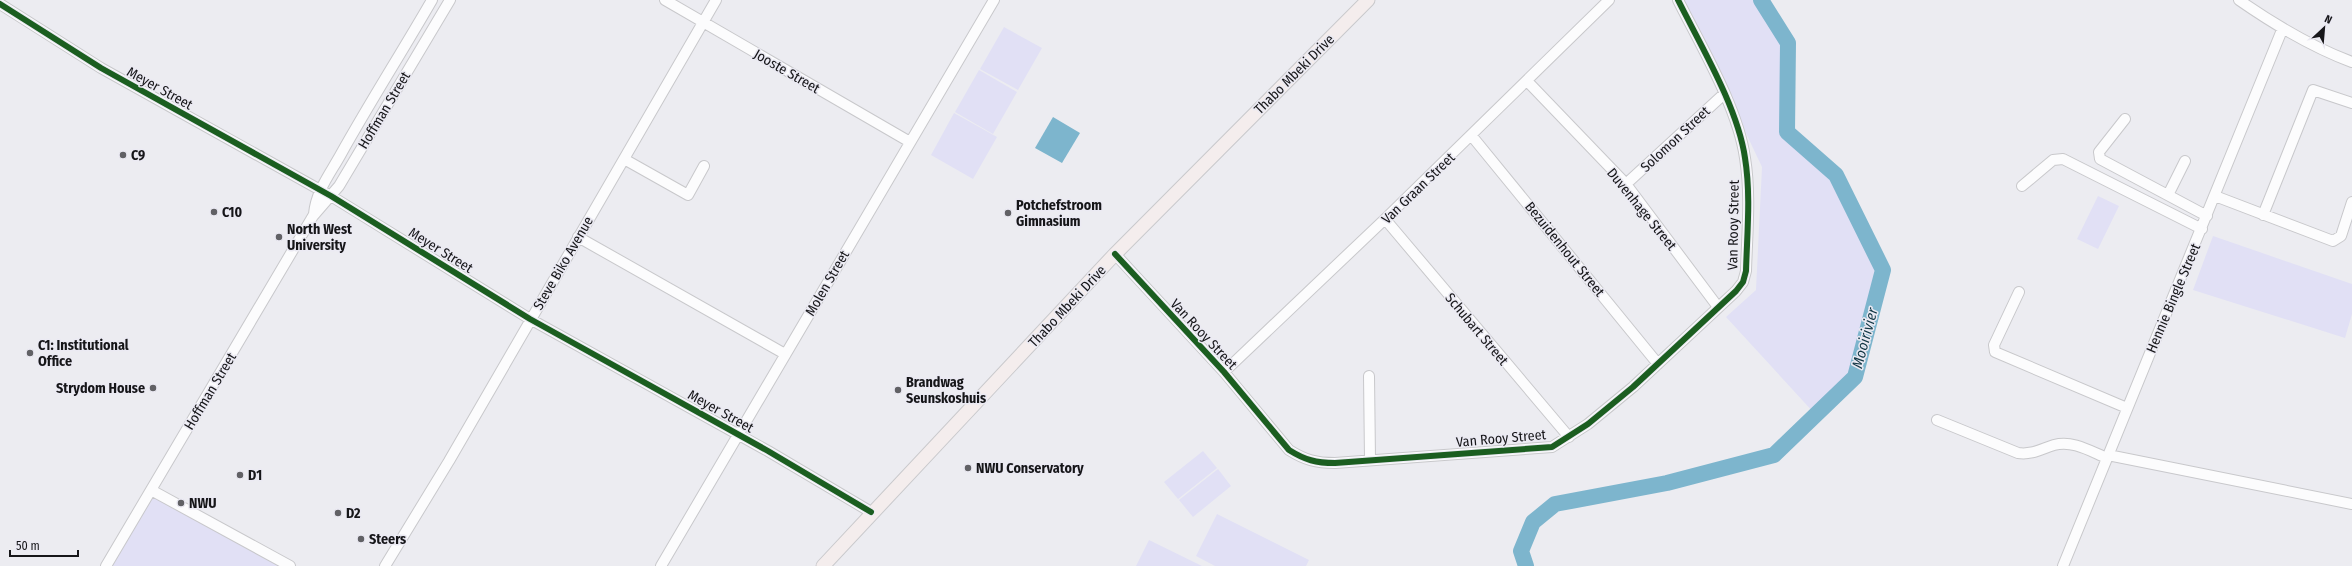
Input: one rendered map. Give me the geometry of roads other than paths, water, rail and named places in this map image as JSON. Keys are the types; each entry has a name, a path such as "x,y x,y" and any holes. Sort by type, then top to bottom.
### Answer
{"main road":[{"name":"Thabo Mbeki Drive","path":"823,566 871,512 1003,375 1115,254 1368,0"}],"street":[{"name":"Hoffman Street","path":"313,216 315,200 374,94 432,0"},
{"name":"Hoffman Street","path":"106,566 313,216 331,196 450,0"},
{"name":"Jooste Street","path":"665,0 910,142"},
{"name":"Steve Biko Avenue","path":"385,566 449,461 530,318 716,0"},
{"name":"Molen Street","path":"661,566 994,0"},
{"name":"Van Graan Street","path":"1224,372 1385,220 1610,0"},
{"name":"Van Rooy Street","path":"1115,254 1224,372 1289,450 1317,463 1529,450 1552,447 1588,424 1658,364 1736,291 1742,282 1746,271 1746,158 1738,127 1724,94 1678,0"},
{"path":"2239,0 2282,30 2328,53 2352,62"},
{"name":"Meyer Street","path":"0,4 101,68 331,196 530,318 738,434 871,512"},
{"name":"Hennie Bingle Street","path":"2063,566 2107,456 2202,230 2282,30"},
{"name":"Duvenhage Street","path":"1527,81 1626,184 1718,307"},
{"path":"2263,215 2312,90 2352,103"},
{"name":"Solomon Street","path":"1626,184 1724,94"},
{"path":"2125,119 2099,152 2100,159 2207,216"},
{"name":"Bezuidenhout Street","path":"1471,136 1658,364"},
{"path":"624,159 688,195 704,166"},
{"path":"2022,186 2053,160 2063,159 2202,230"},
{"path":"2168,195 2186,161"},
{"path":"2215,196 2333,241 2341,236 2352,202"},
{"name":"Schubart Street","path":"1385,220 1569,437"},
{"path":"578,237 785,354"},
{"path":"2019,292 1994,345 1995,352 2127,408"},
{"path":"1368,376 1370,459"},
{"path":"1937,420 2018,453 2030,454 2065,443 2075,444 2107,456 2352,504"},
{"path":"151,490 290,566"}],"water":[{"path":"1053,117 1080,133 1062,163 1035,148"}],"waterway":[{"name":"Mooirivier","path":"1526,566 1521,551 1533,522 1555,504 1667,483 1774,455 1855,377 1883,270 1836,175 1787,132 1788,43 1761,0"}],"place":[{"name":"C9","path":"123,155"},
{"name":"C10","path":"214,212"},
{"name":"Potchefstroom Gimnasium","path":"1008,213"},
{"name":"North West University","path":"279,237"},
{"name":"C1: Institutional Office","path":"30,353"},
{"name":"Strydom House","path":"153,388"},
{"name":"Brandwag Seunskoshuis","path":"898,390"},
{"name":"NWU Conservatory","path":"968,468"},
{"name":"D1","path":"240,475"},
{"name":"NWU","path":"181,503"},
{"name":"D2","path":"338,513"},
{"name":"Steers","path":"361,539"}]}
